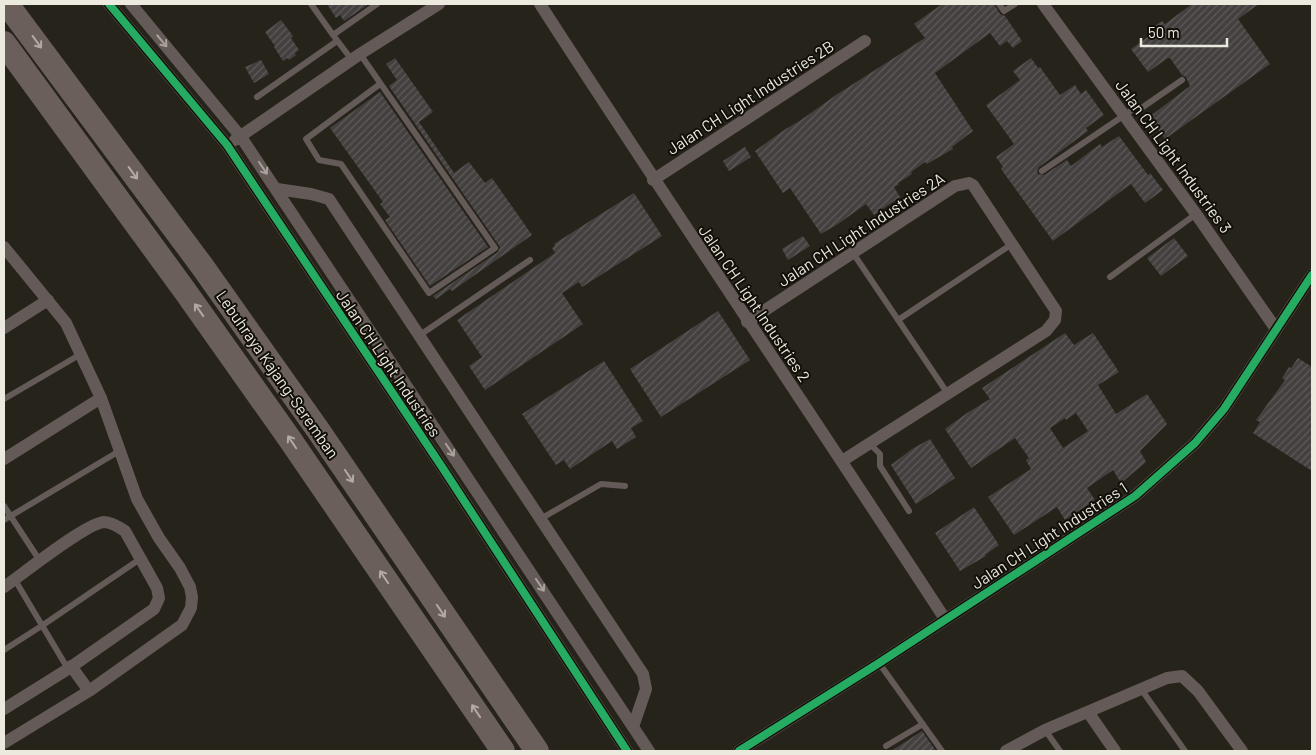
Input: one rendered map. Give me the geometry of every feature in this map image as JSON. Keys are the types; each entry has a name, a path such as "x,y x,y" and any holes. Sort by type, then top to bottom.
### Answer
{"highway":[{"name":"Lebuhraya Kajang-Seremban","path":"7,4 207,274 324,438 537,751"},
{"name":"Lebuhraya Kajang-Seremban","path":"4,43 185,290 278,422 503,751"}],"street":[{"name":"Jalan CH Light Industries","path":"109,4 227,145 442,467 626,751"},
{"name":"Jalan CH Light Industries","path":"131,4 241,136 649,751"},
{"path":"227,145 356,57 439,4"},
{"name":"Jalan CH Light Industries 2","path":"540,4 653,180 842,461 945,619"},
{"name":"Jalan CH Light Industries 3","path":"1043,4 1196,214 1276,329"},
{"name":"Jalan CH Light Industries 2B","path":"653,180 865,41"},
{"name":"Jalan CH Light Industries 2A","path":"748,322 955,186 969,183 973,185 1056,311 1055,320 1046,331 842,461"},
{"path":"277,189 311,194 329,199 542,518 643,674 646,688 633,727"},
{"path":"4,743 89,691 182,625 191,608 192,597 190,587 180,568 159,538 137,499 101,398 66,323 6,253"},
{"name":"Jalan CH Light Industries 1","path":"739,751 879,663 1135,496 1174,464 1195,444 1224,409 1312,275"},
{"path":"4,328 48,300"},
{"path":"4,459 101,398"},
{"path":"4,709 69,668 154,609 159,598 157,588 124,531 116,525 103,522 81,532 9,583"},
{"path":"69,668 89,691"},
{"path":"1006,751 1045,730 1140,689 1167,678 1182,676 1198,691 1242,751"},
{"path":"1088,712 1115,751"}],"lane":[{"path":"311,4 335,38 356,57 380,84 494,248 428,293 341,164 319,160 306,139 380,84"},
{"path":"258,97 377,4"},
{"path":"999,4 1004,11 1015,4"},
{"path":"1042,171 1132,110 1143,107 1182,80"},
{"path":"1110,277 1196,214"},
{"path":"898,320 1012,244"},
{"path":"853,253 948,394"},
{"path":"420,335 530,260"},
{"path":"4,399 81,354"},
{"path":"870,444 880,454 880,466 910,511"},
{"path":"4,520 120,450"},
{"path":"542,518 601,484 625,486"},
{"path":"4,506 40,561"},
{"path":"4,650 43,626 140,559"},
{"path":"9,583 43,626 69,668"},
{"path":"879,663 942,751"},
{"path":"1140,689 1186,751"},
{"path":"886,746 923,724"},
{"path":"1045,730 1060,751"}],"building":[{"path":"327,4 369,4 344,21 340,15 336,18"},
{"path":"942,4 994,4 1000,14 1005,16 1022,41 1013,48 1007,41 1000,46 990,33 935,73 973,131 952,147 953,149 927,164 925,162 898,183 894,187 900,197 874,215 866,204 821,234 790,188 783,193 755,151 836,95 925,38 914,24"},
{"path":"1192,4 1259,4 1238,19 1270,64 1165,139 1149,117 1190,86 1186,77 1182,75 1170,58 1148,72 1131,49 1156,31 1153,27 1162,21 1165,24"},
{"path":"281,20 293,36 291,38 299,50 289,60 287,58 283,61 265,32"},
{"path":"395,58 433,112 419,122 454,173 469,162 485,183 492,178 532,235 452,291 450,289 436,299 433,296 498,252 500,247 389,86 397,80 386,64"},
{"path":"1031,58 1038,68 1040,67 1060,95 1075,85 1081,94 1086,90 1104,115 1086,128 1088,131 1039,167 1038,174 1044,175 1067,160 1071,166 1100,144 1102,147 1119,136 1148,175 1150,173 1163,190 1145,203 1131,184 1053,241 1001,169 1003,167 996,157 1014,144 986,105 1020,80 1013,71"},
{"path":"261,60 269,74 254,83 245,67"},
{"path":"380,92 488,247 430,286 385,220 390,217 380,204 383,202 330,128"},
{"path":"745,147 751,157 729,171 723,161"},
{"path":"634,193 662,236 582,287 579,282 562,293 583,324 485,390 469,366 482,357 457,320 555,253 552,248 555,246 554,244"},
{"path":"803,236 810,246 788,260 782,249"},
{"path":"1174,238 1188,256 1161,276 1147,258"},
{"path":"718,311 750,360 661,417 630,369"},
{"path":"1065,333 1074,345 1093,333 1119,372 1098,385 1116,414 1147,394 1167,424 1140,451 1146,462 1121,483 1113,470 1087,488 1095,500 1065,520 1057,507 1014,535 988,497 1031,469 1026,460 1029,458 1015,438 971,468 945,429 990,399 982,388","holes":["1076,413 1088,431 1063,448 1050,428"]},
{"path":"1298,358 1312,367 1312,471 1253,433 1260,422 1256,420 1285,380 1282,378 1289,367 1291,368"},
{"path":"604,361 643,421 631,428 636,437 617,449 612,441 570,469 564,460 556,465 522,414"},
{"path":"930,439 955,478 916,504 891,465 912,449"},
{"path":"974,507 999,545 986,556 960,571 935,533"},
{"path":"922,731 936,751 891,751"}],"cycle path":[{"path":"109,4 227,145 442,467 627,751"},
{"path":"739,751 879,663 1135,496 1195,443 1224,409 1312,275"}]}
